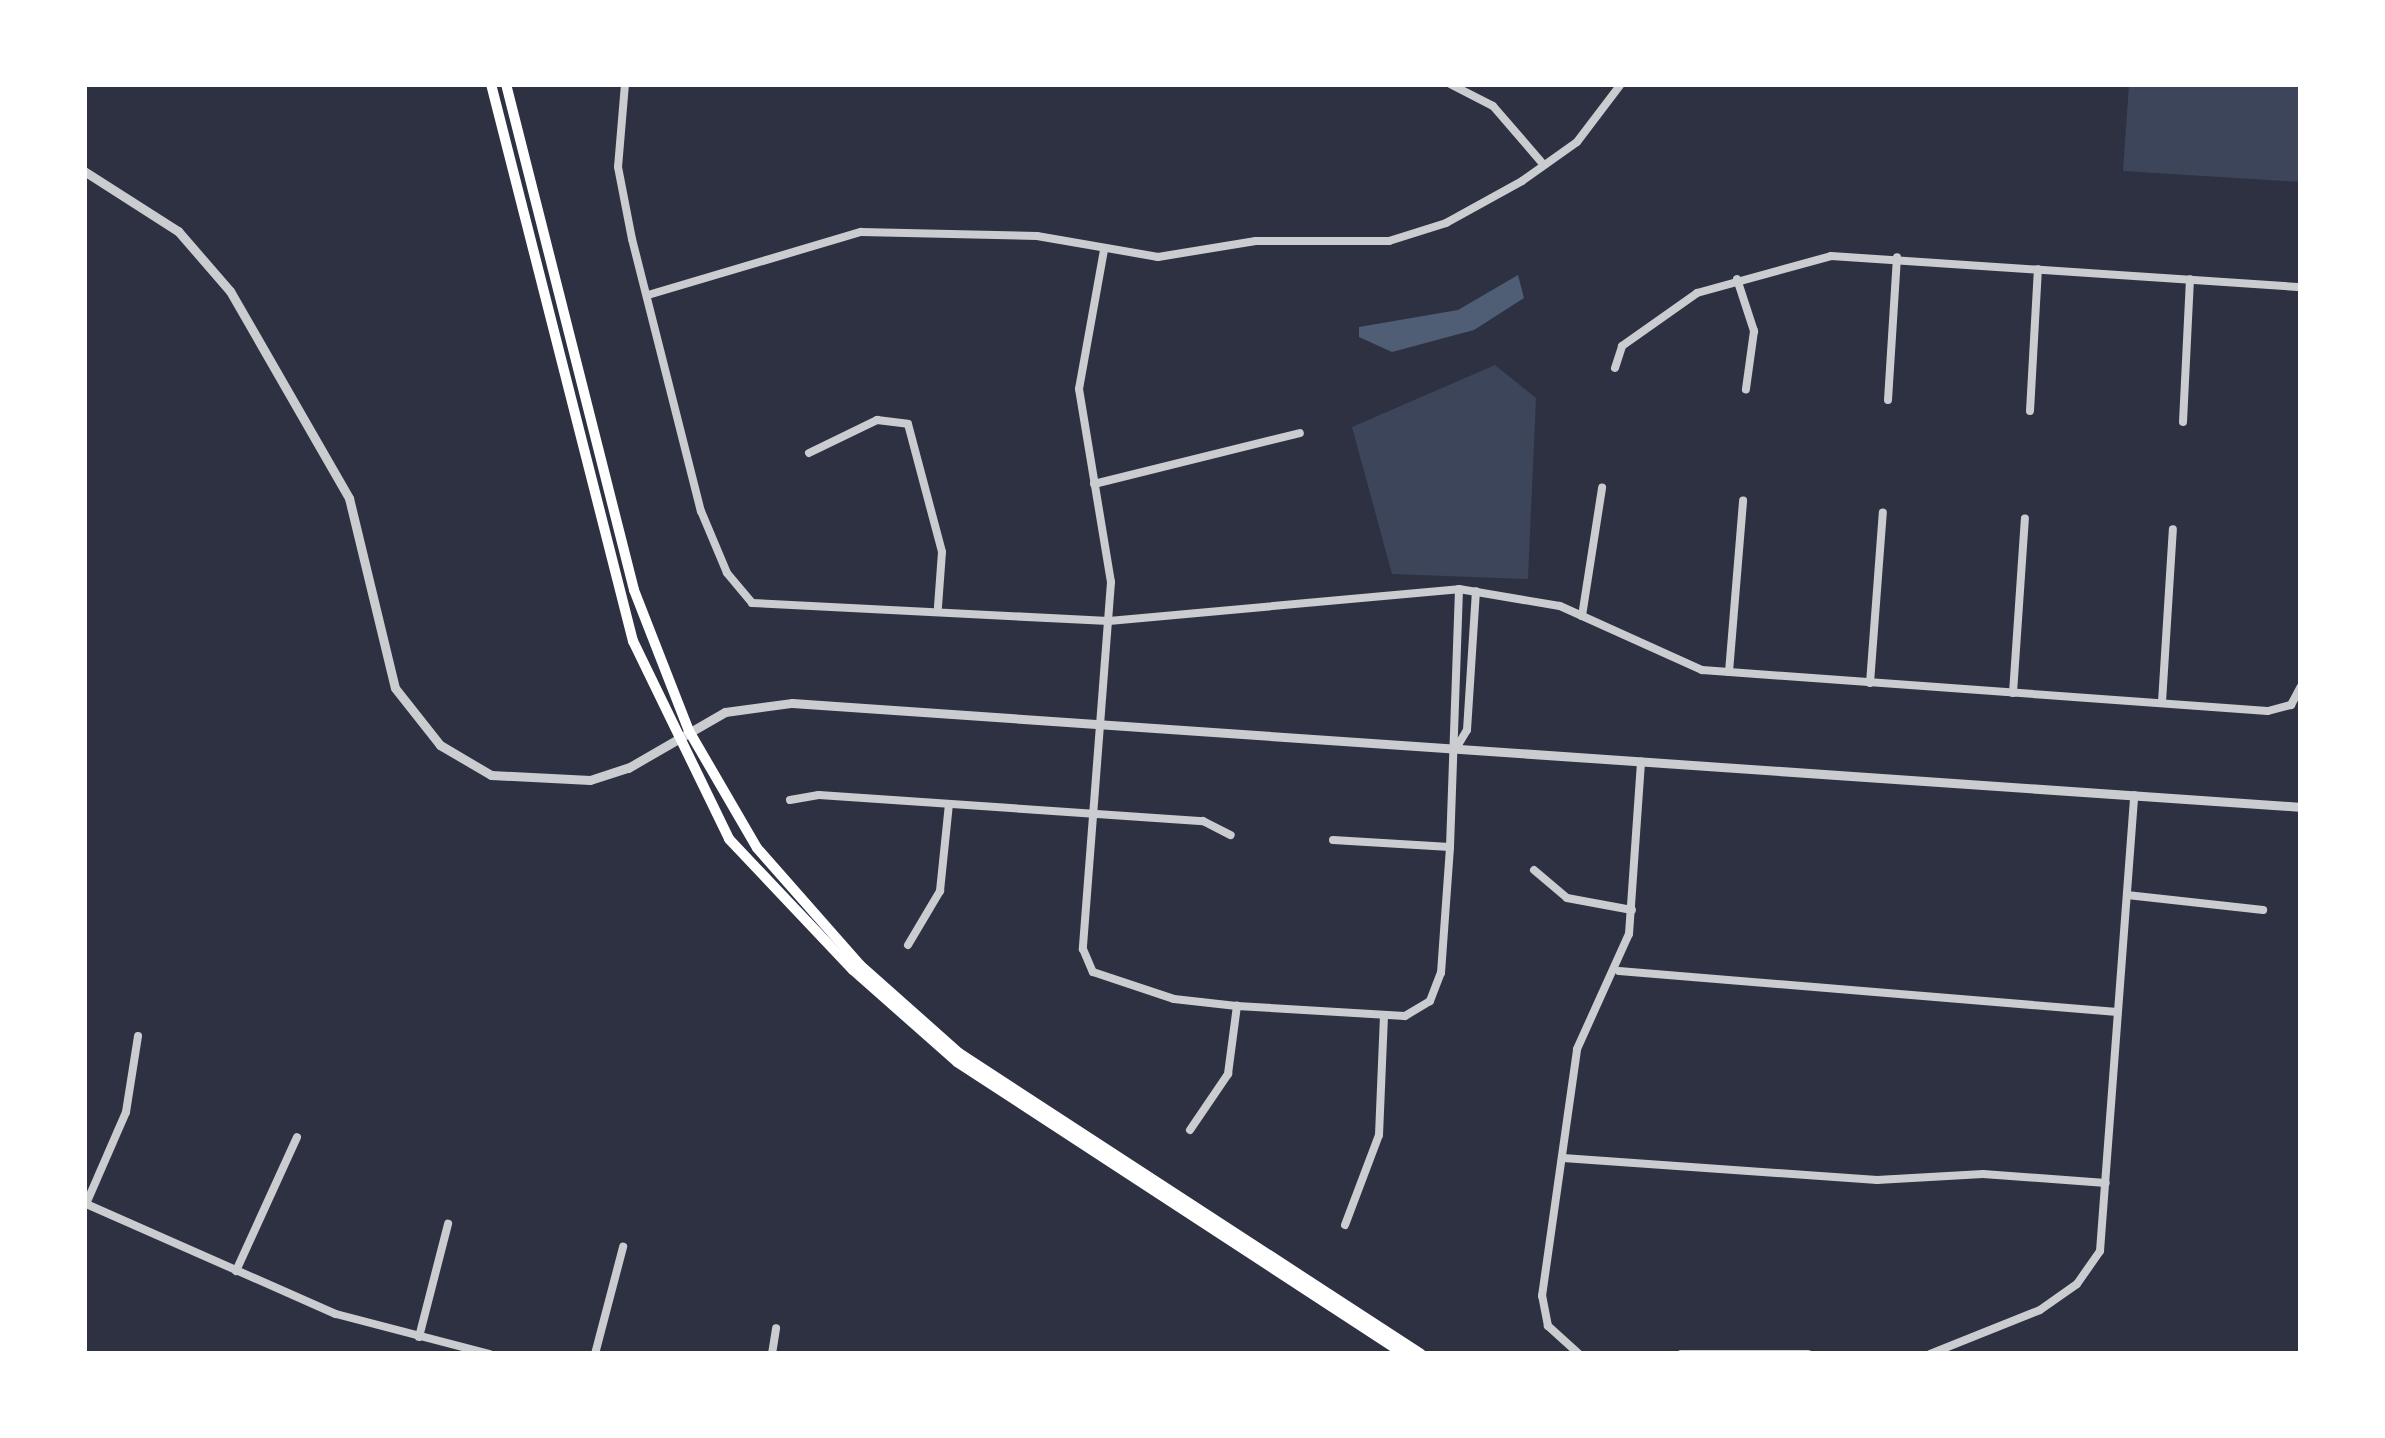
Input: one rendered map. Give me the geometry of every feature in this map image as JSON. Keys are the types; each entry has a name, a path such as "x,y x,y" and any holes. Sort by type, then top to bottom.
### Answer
{"main road":[{"path":"491,84 612,574 675,740 712,813 756,872 916,1030 1404,1354"},
{"path":"506,84 619,542 689,730 757,848 860,964 939,1037 1420,1354"}],"street":[{"path":"625,84 618,167 701,511 736,589 764,605 938,608 1108,622 1459,590 1535,598 1677,663 1730,672 2268,711 2291,705 2301,686"},
{"path":"1450,84 1493,106 1544,165"},
{"path":"648,295 861,232 1037,236 1104,250 1172,256 1256,241 1389,242 1446,223 1544,165 1598,122 1622,84"},
{"path":"84,171 156,213 197,250 279,370 355,514 395,688 440,745 491,776 553,783 628,768 689,730 764,704 1101,722 2301,807"},
{"path":"1104,250 1079,389 1111,582 1083,949 1093,972 1174,998 1237,1006 1384,1015 1425,1007 1441,973 1457,746 1450,730 1459,590"},
{"path":"1888,400 1897,257"},
{"path":"1615,368 1622,346 1650,322 1737,279 1816,258 1897,257 2301,286"},
{"path":"2030,411 2038,268"},
{"path":"2183,422 2190,278"},
{"path":"1737,279 1754,331 1746,389"},
{"path":"809,453 860,425 908,424 942,552 938,608"},
{"path":"1094,484 1300,434"},
{"path":"1582,616 1602,488"},
{"path":"1730,672 1743,501"},
{"path":"1870,682 1883,512"},
{"path":"2013,693 2025,518"},
{"path":"2162,702 2173,529"},
{"path":"1457,746 1467,730 1476,591"},
{"path":"1579,1354 1554,1335 1541,1305 1583,1028 1619,971 1632,910 1641,761"},
{"path":"1930,1354 2002,1328 2077,1284 2100,1251 2134,794"},
{"path":"790,800 949,804 1203,821 1231,835"},
{"path":"908,945 940,891 949,804"},
{"path":"1333,840 1450,848"},
{"path":"1534,870 1567,898 1632,910"},
{"path":"2127,896 2263,910"},
{"path":"1619,971 2117,1012"},
{"path":"1190,1130 1228,1074 1237,1006"},
{"path":"1345,1225 1379,1135 1384,1015"},
{"path":"138,1036 126,1112 85,1204 349,1319 490,1354"},
{"path":"236,1271 297,1138"},
{"path":"1563,1158 1877,1180 1983,1174 2106,1183"},
{"path":"419,1336 448,1224"},
{"path":"595,1354 623,1247"},
{"path":"772,1354 776,1328"},
{"path":"1682,1354 1808,1354"}],"shaded area":[{"path":"2129,84 2301,84 2301,182 2123,171"},
{"path":"1518,275 1524,298 1474,330 1392,352 1359,337 1359,327 1458,310"},
{"path":"1495,365 1536,398 1528,579 1392,574 1352,427"}]}
